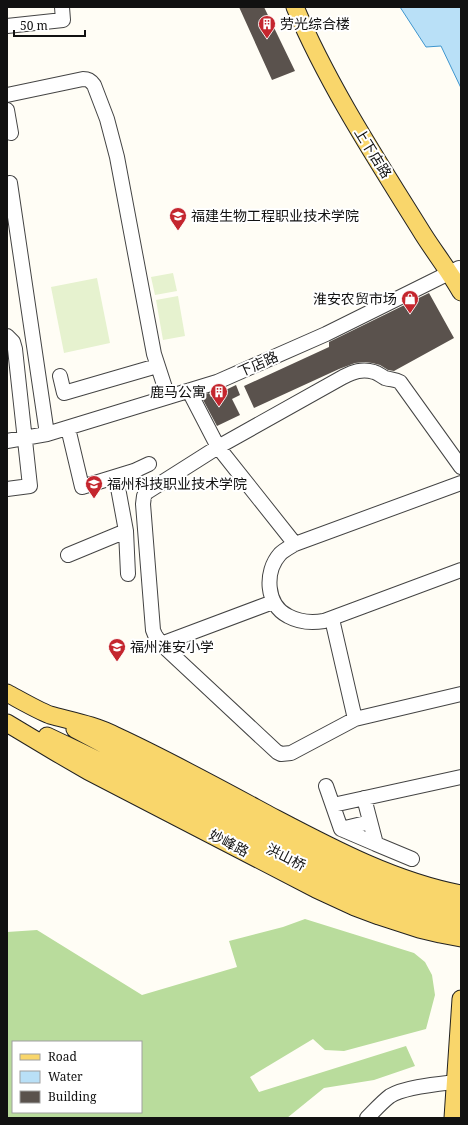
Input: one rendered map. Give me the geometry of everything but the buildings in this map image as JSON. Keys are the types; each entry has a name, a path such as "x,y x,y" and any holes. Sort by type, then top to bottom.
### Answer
{"main road":[{"name":"上下店路","path":"295,7 328,76 344,105 429,244 456,271"},
{"name":"上下店路","path":"307,7 337,72 357,108 456,271 461,292"},
{"path":"7,693 48,714 100,752"},
{"path":"48,714 92,726 116,735 332,847 388,873 435,888 461,894"},
{"path":"7,718 100,752 381,886 402,894 461,909"},
{"name":"妙峰路","path":"7,723 88,771 316,889 355,907 390,920 430,932 461,938"},
{"name":"洪山桥","path":"100,752 298,863 342,884 412,912 461,923"},
{"path":"435,888 461,882"},
{"path":"453,1118 461,999"}],"street":[{"path":"7,26 63,20 62,7"},
{"path":"7,95 83,79 90,80 94,85 109,126 117,157 154,354 168,397"},
{"path":"7,110 11,134"},
{"path":"10,183 47,434"},
{"name":"下店路","path":"7,441 47,434 204,387 326,334 456,271"},
{"path":"7,336 13,342 15,349 30,486 7,490"},
{"path":"60,376 64,393 157,366"},
{"path":"461,467 404,386 395,379 387,378 374,372 367,370 356,371 218,447 151,490 144,496 143,504 153,630 155,635 161,644 274,750 281,754 291,753 355,719 461,694"},
{"path":"189,391 218,447 295,544"},
{"path":"68,428 82,487 134,472 149,464"},
{"path":"116,477 126,531 128,574"},
{"path":"461,483 285,549 274,562 271,572 270,594 279,609 287,616 296,620 313,622 332,619 461,570"},
{"path":"68,555 126,531"},
{"path":"161,644 274,602"},
{"path":"332,619 355,719"},
{"path":"333,805 461,777"},
{"path":"326,786 341,829 412,859"},
{"path":"364,798 376,844"},
{"path":"341,829 370,822"},
{"path":"367,1118 394,1094 416,1088 455,1082"}],"green space":[{"path":"173,273 177,291 155,295 151,277"},
{"path":"97,278 110,343 64,353 51,287"},
{"path":"178,296 185,336 163,340 156,300"},
{"path":"305,919 414,953 425,962 432,975 435,995 426,1029 344,1051 325,1050 313,1039 250,1077 259,1092 406,1046 415,1066 374,1080 324,1088 287,1118 7,1118 7,932 37,930 142,995 237,967 229,941 283,927"}],"water":[{"path":"400,7 461,7 461,88 441,46 426,47"}],"place":[{"name":"劳光综合楼","path":"267,39"},
{"name":"福建生物工程职业技术学院","path":"178,231"},
{"name":"淮安农贸市场","path":"410,314"},
{"name":"鹿马公寓","path":"219,407"},
{"name":"福州科技职业技术学院","path":"94,499"},
{"name":"福州淮安小学","path":"117,662"}]}
